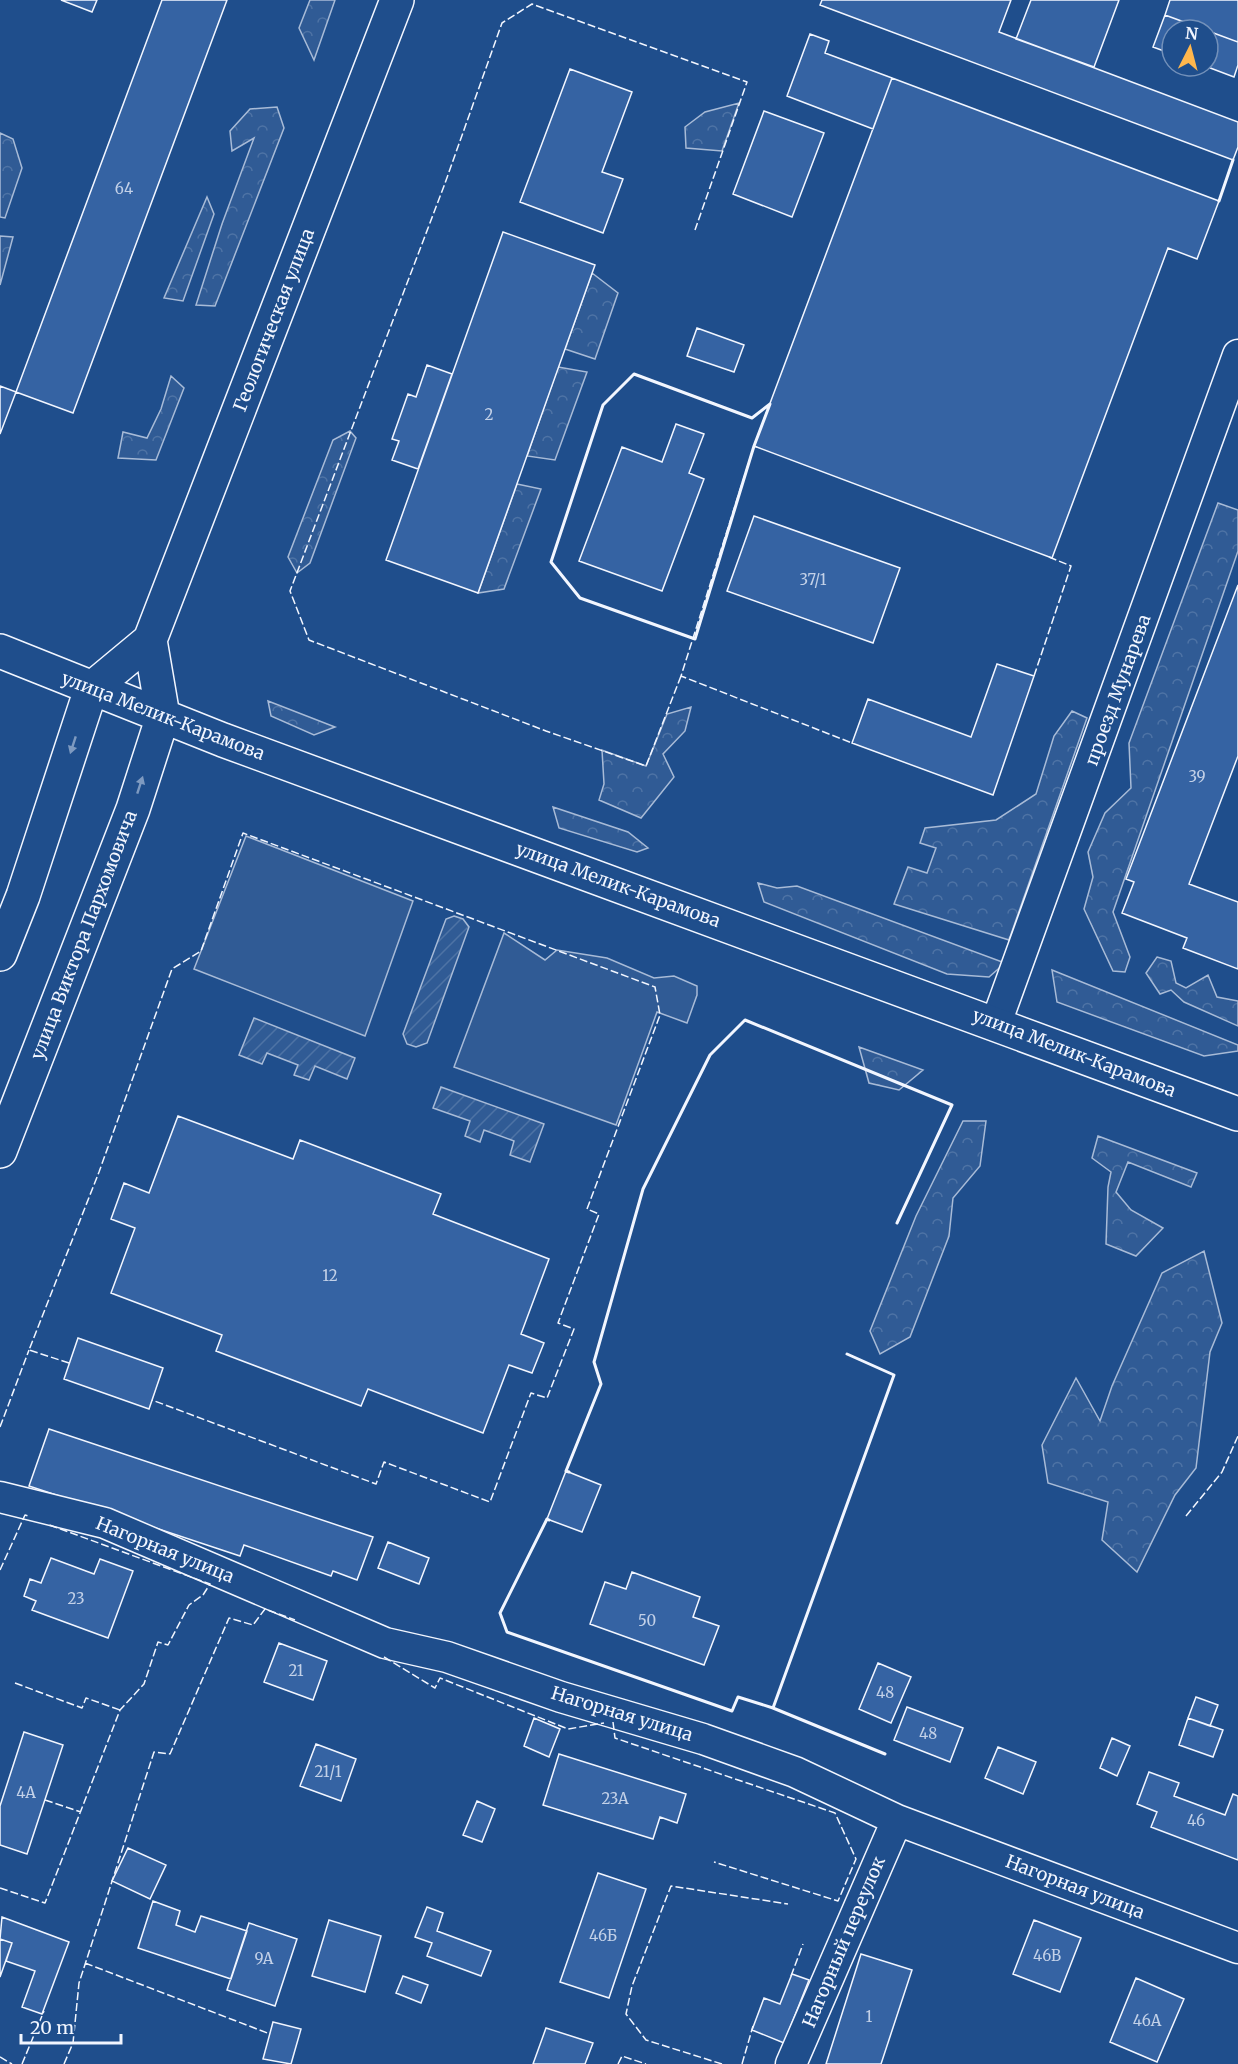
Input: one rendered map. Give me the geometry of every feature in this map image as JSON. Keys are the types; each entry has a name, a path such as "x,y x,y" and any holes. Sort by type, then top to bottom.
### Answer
{"main road":[{"name":"Геологическая улица","path":"91,689 150,640 397,0"},
{"path":"150,640 163,716"},
{"name":"улица Мелик-Карамова","path":"0,651 163,716 1238,1114"},
{"path":"0,954 23,896 91,689"},
{"name":"улица Виктора Пархомовича","path":"0,1151 133,809 163,716"}],"street":[{"name":"проезд Мунарева","path":"996,1023 1238,356"},
{"name":"Нагорная улица","path":"0,1497 105,1523 385,1643 447,1657 561,1696 724,1746 795,1772 897,1820 1238,1948"},
{"name":"Нагорный переулок","path":"791,2064 897,1820"}],"green space":[{"path":"310,0 335,0 314,60 299,28"},
{"path":"739,103 722,151 686,148 685,127 705,112"},
{"path":"277,107 284,128 215,306 196,305 222,224 254,138 232,151 230,131 250,109"},
{"path":"0,133 13,139 22,168 5,218 0,217"},
{"path":"207,197 214,214 183,301 164,298"},
{"path":"0,236 13,237 0,285"},
{"path":"592,273 618,293 595,359 565,349"},
{"path":"558,367 587,372 555,460 527,456"},
{"path":"171,376 184,388 156,460 118,458 123,432 147,438 161,409"},
{"path":"350,431 356,438 310,563 297,573 288,557 333,440"},
{"path":"517,484 541,489 504,589 478,593"},
{"path":"1218,503 1238,510 1238,551 1113,912 1130,957 1125,972 1113,971 1084,909 1093,877 1088,852 1105,813 1131,788 1129,743"},
{"path":"268,701 335,727 314,735 271,716"},
{"path":"691,707 685,731 663,754 674,777 641,818 599,800 604,784 602,750 646,766 667,714"},
{"path":"1072,711 1087,718 1009,940 894,904 908,867 927,873 936,848 920,843 925,828 996,820 1036,794 1054,736"},
{"path":"553,807 628,832 648,848 637,852 559,828"},
{"path":"246,836 413,901 365,1036 194,969"},
{"path":"758,883 777,888 797,886 1005,963 989,977 947,974 764,902"},
{"path":"454,916 463,919 469,927 427,1043 416,1047 407,1044 403,1034 446,919"},
{"path":"504,933 545,960 557,950 607,958 654,978 674,976 697,986 697,995 687,1023 657,1012 616,1125 454,1067"},
{"path":"1157,957 1171,961 1176,983 1186,988 1208,975 1217,997 1238,1001 1238,1026 1184,1002 1171,990 1160,994 1146,973"},
{"path":"1052,970 1238,1045 1238,1051 1204,1056 1057,1002"},
{"path":"254,1018 355,1058 347,1079 315,1066 309,1080 294,1075 298,1065 267,1053 262,1064 239,1055"},
{"path":"859,1047 923,1070 899,1090 869,1083"},
{"path":"441,1087 544,1124 530,1162 510,1155 514,1141 484,1130 480,1142 465,1136 470,1121 433,1108"},
{"path":"963,1121 986,1121 980,1166 953,1198 949,1236 910,1337 880,1354 870,1331 916,1216"},
{"path":"1098,1136 1197,1173 1191,1187 1128,1162 1116,1192 1131,1210 1163,1228 1136,1256 1106,1244 1108,1187 1111,1172 1092,1158"},
{"path":"1204,1251 1222,1323 1210,1352 1196,1468 1175,1495 1137,1572 1102,1540 1108,1502 1048,1483 1042,1445 1076,1378 1100,1421 1112,1386 1162,1273"}],"building":[{"path":"61,0 97,0 92,12"},
{"path":"162,0 227,0 73,413 16,392"},
{"path":"822,0 1011,0 999,32 1238,122 1238,147 1233,160 820,5"},
{"path":"1031,0 1119,0 1094,67 1016,39"},
{"path":"1170,0 1238,0 1238,42 1220,35 1220,18 1173,18 1165,15"},
{"path":"1160,28 1160,50 1153,47"},
{"path":"810,34 829,41 825,53 892,78 873,129 787,96"},
{"path":"1220,35 1238,42 1238,65 1234,77 1220,72"},
{"path":"570,69 632,92 602,172 623,179 603,233 520,202"},
{"path":"892,78 1219,201 1197,259 1168,248 1052,558 754,446"},
{"path":"764,111 824,133 792,217 733,194"},
{"path":"503,232 595,265 478,593 386,560"},
{"path":"697,328 744,345 734,372 687,356"},
{"path":"427,365 452,374 418,469 392,460 399,441 392,439 408,394 416,397"},
{"path":"0,386 16,392 0,434"},
{"path":"676,424 704,434 689,473 704,479 662,591 579,561 622,447 662,462"},
{"path":"754,516 900,568 873,643 727,591"},
{"path":"1238,585 1238,756 1189,884 1238,902 1238,969 1183,948 1187,938 1122,913 1134,882 1126,879"},
{"path":"997,664 1034,676 993,795 852,743 868,699 971,737"},
{"path":"178,1116 293,1159 300,1140 441,1194 433,1214 549,1259 521,1334 544,1343 532,1373 509,1365 483,1433 368,1389 361,1406 216,1351 222,1335 111,1293 135,1228 111,1219 124,1183 149,1193"},
{"path":"78,1338 163,1368 149,1409 64,1379"},
{"path":"49,1429 373,1537 357,1580 333,1571 331,1576 244,1545 240,1556 29,1486"},
{"path":"566,1471 601,1485 582,1532 547,1519"},
{"path":"388,1542 429,1558 419,1584 378,1568"},
{"path":"51,1558 94,1574 100,1559 133,1571 108,1638 32,1610 36,1601 24,1596 30,1579 41,1583"},
{"path":"632,1572 700,1597 693,1617 719,1626 704,1665 590,1624 605,1582 626,1589"},
{"path":"279,1643 327,1661 313,1700 264,1682"},
{"path":"878,1663 911,1677 891,1723 859,1709"},
{"path":"1196,1697 1218,1705 1210,1726 1188,1718"},
{"path":"907,1707 963,1728 950,1762 894,1740"},
{"path":"534,1718 560,1729 549,1757 524,1746"},
{"path":"1188,1718 1223,1730 1213,1757 1179,1745"},
{"path":"24,1732 63,1745 27,1854 0,1845 0,1806"},
{"path":"1112,1738 1130,1746 1117,1776 1100,1768"},
{"path":"316,1744 356,1759 341,1801 300,1786"},
{"path":"998,1747 1036,1762 1023,1794 985,1778"},
{"path":"559,1754 686,1794 677,1823 660,1817 653,1839 543,1805"},
{"path":"1149,1772 1179,1783 1174,1796 1225,1815 1233,1794 1238,1796 1238,1860 1151,1827 1157,1812 1137,1804"},
{"path":"477,1801 495,1809 482,1842 463,1835"},
{"path":"128,1848 166,1865 150,1899 112,1881"},
{"path":"598,1873 646,1889 609,1998 560,1982"},
{"path":"153,1901 180,1911 176,1925 195,1932 201,1916 247,1931 231,1979 138,1948"},
{"path":"427,1907 443,1913 437,1931 491,1951 481,1976 427,1956 432,1943 415,1937"},
{"path":"2,1917 69,1942 42,2014 22,2007 35,1971 6,1961 12,1943 0,1939"},
{"path":"329,1920 381,1936 365,1992 312,1976"},
{"path":"1034,1920 1081,1938 1060,1992 1013,1974"},
{"path":"249,1923 297,1939 275,2006 227,1990"},
{"path":"0,1939 12,1943 0,1977"},
{"path":"861,1954 912,1970 881,2064 826,2064"},
{"path":"792,1974 809,1980 784,2043 752,2030 764,1998 780,2004"},
{"path":"403,1976 428,1985 421,2003 396,1993"},
{"path":"1136,1978 1184,1999 1157,2062 1110,2042"},
{"path":"273,2022 301,2029 291,2064 263,2059"},
{"path":"546,2028 593,2043 585,2064 533,2064"}],"fence":[{"path":"681,676 646,766 546,731 309,640 290,591 444,186 502,23 532,4 747,82 695,230"},
{"path":"757,447 754,446 681,676 852,743"},
{"path":"1034,676 1071,566 1049,557"},
{"path":"69,1363 29,1350 99,1172 172,969 201,951 243,833 655,987 660,1015 587,1209 599,1214 558,1323 574,1329 547,1398 531,1393 490,1502 384,1462 376,1484 152,1400"},
{"path":"0,1427 29,1350"},
{"path":"1186,1516 1222,1472 1238,1436"},
{"path":"0,1570 25,1515 28,1516"},
{"path":"0,1888 45,1903 120,1710 144,1684 158,1642 168,1645 189,1605 203,1595 210,1584 47,1524"},
{"path":"64,2064 73,2043 79,1983 154,1752 170,1754 229,1618 253,1625 265,1609 295,1620"},
{"path":"384,1657 435,1688 440,1678 568,1729 604,1723"},
{"path":"15,1683 82,1708 86,1698 120,1710"},
{"path":"613,1722 615,1738 835,1813 856,1859 838,1901 714,1862"},
{"path":"45,1800 81,1812"},
{"path":"722,2064 646,2040 626,2014 632,1986 671,1886 788,1904"},
{"path":"791,1976 803,1944"},
{"path":"85,1963 270,2034"},
{"path":"22,2064 44,2011"},
{"path":"742,2064 753,2026"},
{"path":"618,2064 622,2056 646,2064"},
{"path":"0,2057 12,2064"}],"wall":[{"path":"1219,201 1233,160"},
{"path":"634,374 752,418 770,404 754,446 695,639 580,598 551,562 603,405 634,374"},
{"path":"569,1472 566,1471 601,1384 594,1362 643,1189 710,1055 745,1020 952,1105 897,1223"},
{"path":"773,1708 894,1375 847,1354"},
{"path":"549,1520 547,1519 500,1613 507,1632 732,1711 738,1697 773,1708 885,1754"}]}
